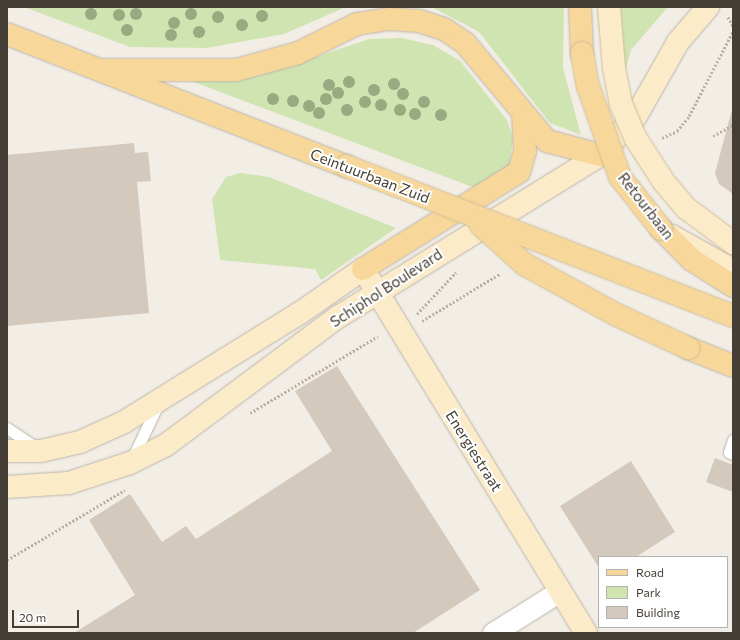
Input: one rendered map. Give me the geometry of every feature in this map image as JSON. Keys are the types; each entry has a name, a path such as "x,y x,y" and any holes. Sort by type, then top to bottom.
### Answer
{"main road":[{"name":"Retourbaan","path":"580,7 582,53 588,86 620,177 661,230 692,260 733,286"},
{"path":"101,70 236,70 298,53 357,24 390,19 419,21 444,29 465,43 523,115 547,141 600,155"},
{"name":"Ceintuurbaan Zuid","path":"7,34 471,216 733,316"},
{"path":"363,269 519,172 525,151 523,115"},
{"path":"471,216 524,264 615,314 733,366"}],"street":[{"name":"Retourbaan","path":"582,53 588,7"},
{"name":"Retourbaan","path":"609,7 614,68 621,104 636,139 664,182 686,208 733,243"},
{"name":"Schiphol Boulevard","path":"7,487 69,482 130,463 166,445 311,336 377,293 600,155 636,116 684,33 708,7"},
{"path":"661,230 733,270"},
{"name":"Schiphol Boulevard","path":"7,451 41,451 80,442 159,402 363,269"},
{"name":"Energiestraat","path":"363,269 586,633"},
{"path":"493,633 560,591"}],"lane":[{"path":"130,463 159,402"},
{"path":"7,428 41,451"},
{"path":"733,440 728,452 733,454"}],"path":[{"path":"713,136 733,125"},
{"path":"419,323 504,271"},
{"path":"7,560 84,513"}],"green space":[{"path":"24,7 346,7 284,34 207,48 130,47"},
{"path":"432,7 564,7 563,68 581,135 550,123 479,32"},
{"path":"620,7 668,7 631,50 625,72"},
{"path":"402,38 433,45 460,61 507,120 513,138 509,169 483,191 186,79 232,80 259,76 369,39"},
{"path":"241,173 269,177 396,228 321,280 315,269 220,260 212,199 226,177"}],"building":[{"path":"733,106 733,194 719,184 715,173"},
{"path":"134,143 135,153 148,152 151,181 137,182 149,313 7,326 7,155"},
{"path":"337,366 480,590 413,633 74,633 135,595 89,520 130,494 162,542 186,526 196,539 332,451 295,391"},
{"path":"715,458 733,465 733,492 706,482"},
{"path":"631,461 675,532 638,556 598,556 598,566 560,506"}]}
